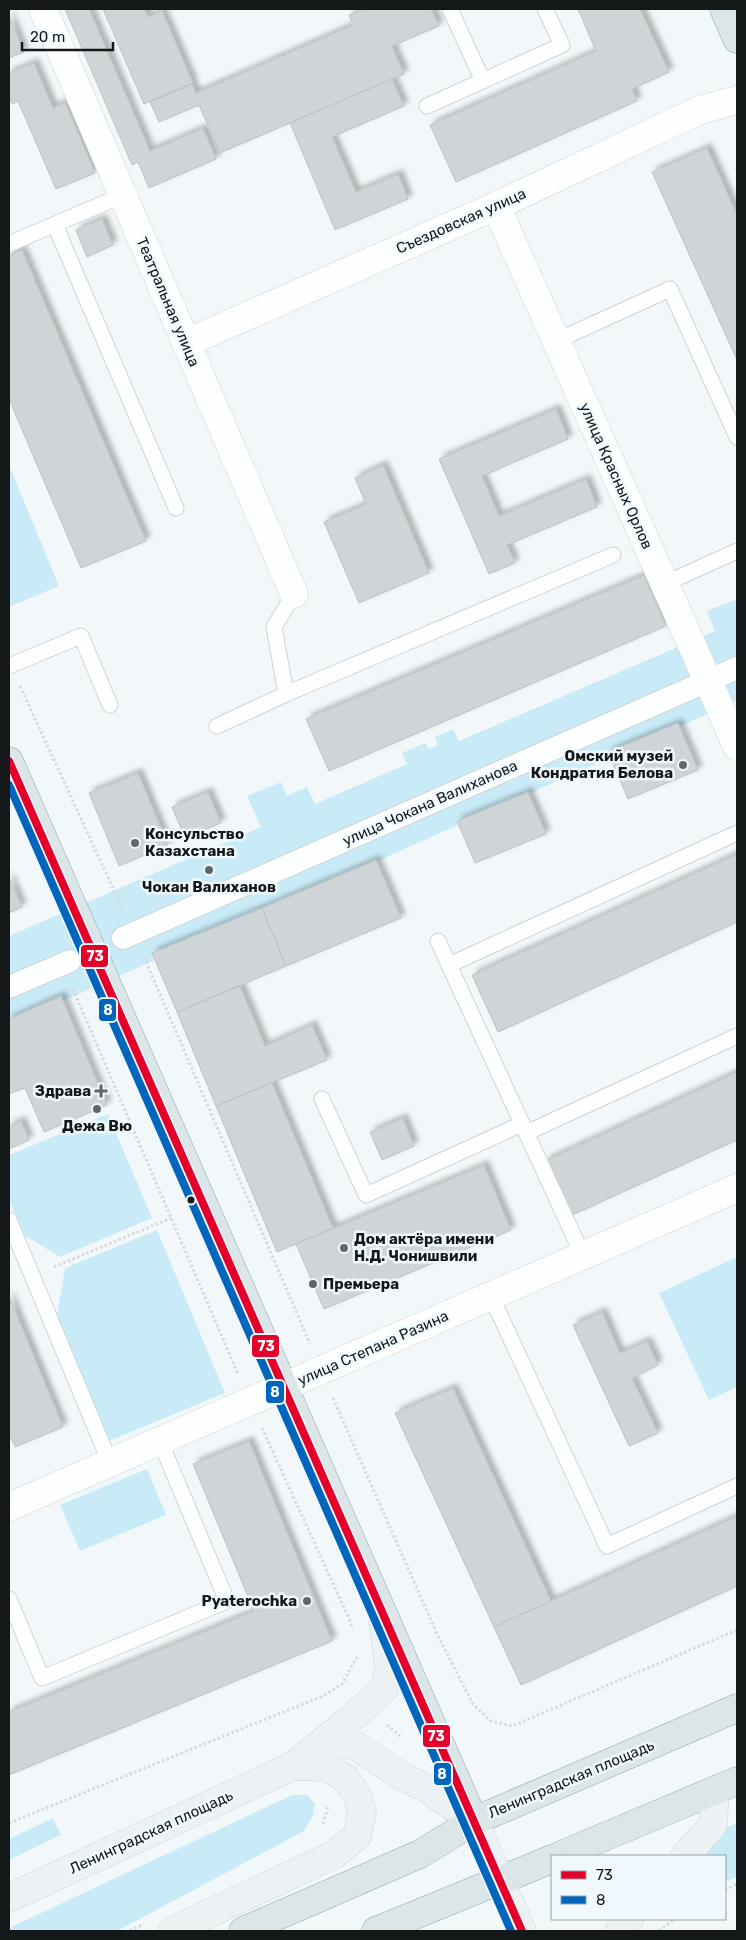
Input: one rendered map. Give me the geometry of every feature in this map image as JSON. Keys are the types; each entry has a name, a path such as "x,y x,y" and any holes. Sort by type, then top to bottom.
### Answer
{"main road":[{"path":"724,9 737,39"},
{"path":"9,761 522,1931"},
{"path":"293,1766 319,1746 385,1688 388,1666 381,1611"},
{"name":"Ленинградская площадь","path":"243,1931 420,1854 474,1821 737,1708"},
{"path":"319,1746 353,1744 401,1776 426,1788 474,1821"},
{"path":"172,1931 335,1854 357,1836 362,1812 357,1795 345,1778 326,1767 293,1766"},
{"name":"Ленинградская площадь","path":"9,1898 293,1766"},
{"path":"562,1855 726,1786"},
{"path":"686,1855 713,1825 726,1786"},
{"path":"376,1931 500,1882 551,1859"},
{"path":"619,1931 629,1920"}],"street":[{"name":"Театральная улица","path":"43,9 294,594"},
{"name":"Съездовская улица","path":"186,344 496,206 700,110 737,100"},
{"name":"улица Красных Орлов","path":"496,206 737,746"},
{"name":"улица Чокана Валиханова","path":"128,935 737,668"},
{"path":"9,987 66,962"},
{"name":"улица Степана Разина","path":"9,1507 737,1188"}],"lane":[{"path":"450,9 483,81"},
{"path":"427,106 562,45 546,9"},
{"path":"9,244 123,195"},
{"path":"55,224 176,508"},
{"path":"556,341 670,289 737,437"},
{"path":"664,584 737,550"},
{"path":"216,726 286,694 613,555"},
{"path":"286,694 274,627 294,594"},
{"path":"10,665 81,636 110,705"},
{"path":"449,965 737,832"},
{"path":"438,941 583,1256"},
{"path":"322,1099 366,1195 737,1036"},
{"path":"9,1220 110,1463"},
{"path":"492,1296 607,1546 737,1486"},
{"path":"9,1598 42,1678 227,1601 160,1441"}],"path":[{"path":"10,665 313,1351"},
{"path":"66,962 171,1218 240,1379"},
{"path":"32,1276 171,1218"},
{"path":"330,1390 438,1636 473,1704 491,1721 512,1726 737,1630"},
{"path":"260,1424 353,1631"},
{"path":"9,1822 322,1696 342,1684 358,1656 356,1648"},
{"path":"382,1720 400,1736"},
{"path":"659,1931 673,1920"}],"shaded area":[{"path":"9,465 59,586 9,607"},
{"path":"737,599 737,701 9,1025 9,936 261,827 247,796 281,782 287,796 307,787 315,804 407,764 402,753 425,743 429,749 438,745 435,737 453,729 459,741 715,631 707,611"},
{"path":"108,1114 152,1218 60,1257 24,1235 9,1199 9,1155"},
{"path":"157,1230 225,1393 109,1441 57,1316 65,1268"},
{"path":"737,1257 737,1387 709,1400 659,1293"},
{"path":"147,1469 166,1515 80,1551 60,1505"},
{"path":"292,1795 307,1795 315,1804 313,1816 304,1831 117,1931 9,1931 9,1928"},
{"path":"53,1818 61,1835 9,1860 9,1839"},
{"path":"737,1823 737,1877 726,1882 726,1855 694,1855 711,1834"}],"building":[{"path":"65,9 89,9 150,151 203,128 216,159 149,188 138,162 132,165"},
{"path":"103,9 144,9 148,17 162,11 193,83 144,104"},
{"path":"365,9 431,9 439,26 392,46 404,74 220,153 199,105 159,122 150,102 192,84 196,93 353,25 349,15"},
{"path":"578,9 640,9 669,72 632,89 637,101 456,182 430,125 596,51"},
{"path":"9,16 24,52 9,58"},
{"path":"34,63 53,108 65,102 95,173 56,189 18,101 12,104 9,96 9,73"},
{"path":"392,79 404,106 332,137 356,192 398,174 408,199 335,230 290,123"},
{"path":"707,148 737,215 737,360 652,172"},
{"path":"102,219 113,245 87,257 76,230"},
{"path":"22,250 146,541 81,568 9,399 9,255"},
{"path":"556,409 568,439 482,476 499,516 586,479 597,507 507,545 515,563 489,574 439,459"},
{"path":"383,465 429,573 359,603 324,522 366,504 355,478"},
{"path":"644,575 666,626 329,771 306,719"},
{"path":"678,723 698,770 628,799 608,752"},
{"path":"138,773 168,845 119,866 89,793"},
{"path":"208,792 221,823 185,838 172,807"},
{"path":"528,792 546,834 475,863 457,821"},
{"path":"737,854 737,922 498,1032 472,975"},
{"path":"376,860 401,918 286,966 262,908"},
{"path":"9,877 22,907 9,913"},
{"path":"262,908 286,966 177,1012 152,953"},
{"path":"240,986 265,1046 312,1025 327,1060 216,1106 177,1012"},
{"path":"61,996 107,1105 44,1132 25,1088 9,1094 9,1019"},
{"path":"737,1072 737,1140 570,1216 545,1161"},
{"path":"272,1083 333,1228 277,1252 216,1106"},
{"path":"403,1118 414,1146 382,1160 370,1132"},
{"path":"21,1121 29,1140 9,1149 9,1126"},
{"path":"484,1165 511,1230 324,1309 296,1244"},
{"path":"9,1296 63,1427 15,1447 9,1433"},
{"path":"602,1312 620,1353 647,1341 658,1365 632,1378 658,1433 629,1446 573,1325"},
{"path":"453,1388 551,1601 494,1627 395,1413"},
{"path":"249,1441 332,1641 9,1775 9,1712 254,1611 193,1464"},
{"path":"737,1516 737,1586 521,1685 494,1627"}],"transit line":[{"name":"73","path":"9,761 522,1931"},
{"name":"8","path":"9,785 511,1931"}],"place":[{"name":"Омский музей Кондратия Белова","path":"683,765"},
{"name":"Консульство Казахстана","path":"135,843"},
{"name":"Чокан Валиханов","path":"209,870"},
{"name":"Здрава","path":"101,1091"},
{"name":"Дежа Вю","path":"97,1109"},
{"name":"Дом актёра имени Н.Д. Чонишвили","path":"344,1248"},
{"name":"Премьера","path":"313,1284"},
{"name":"Pyaterochka","path":"307,1601"}]}
